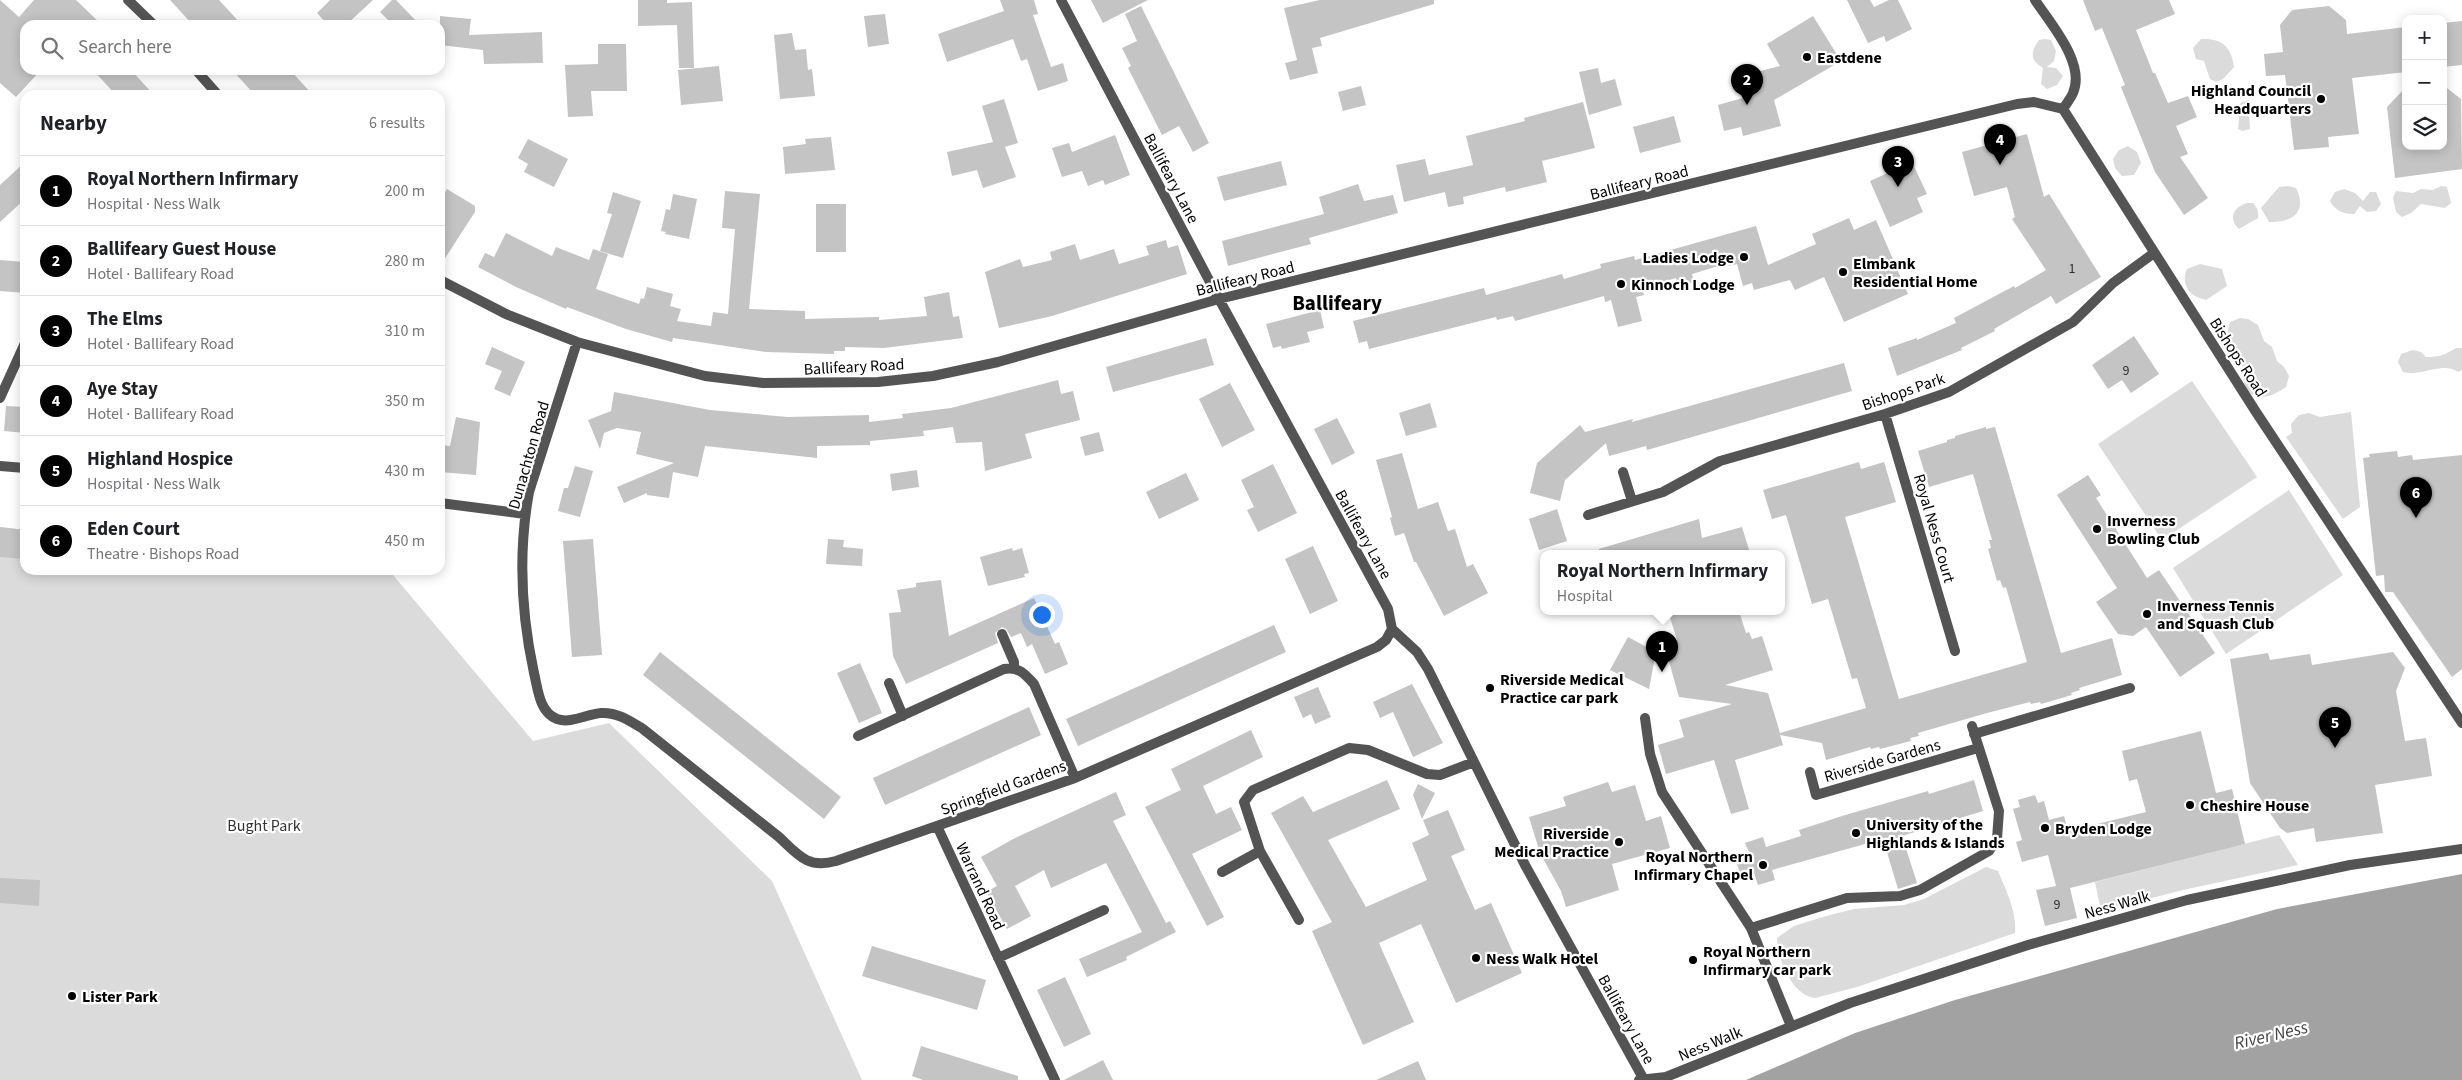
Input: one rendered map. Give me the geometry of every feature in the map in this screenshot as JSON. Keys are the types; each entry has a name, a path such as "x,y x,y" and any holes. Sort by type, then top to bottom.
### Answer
{"street":[{"path":"128,0 149,20"},
{"name":"Ballifeary Lane","path":"1061,0 1219,299 1388,609 1392,629 1417,652 1428,669 1525,865 1641,1079"},
{"path":"2035,0 2064,43 2076,68 2074,91 2063,109"},
{"path":"200,75 214,90"},
{"name":"Ballifeary Road","path":"445,283 506,314 577,342 705,376 763,383 878,382 933,376 998,362 1219,299 2017,104 2034,102 2063,109"},
{"name":"Bishops Road","path":"2063,109 2375,594 2462,723"},
{"name":"Bishops Park","path":"1588,514 1663,492 1720,461 1885,414 1949,392 2073,322 2113,282 2154,253"},
{"name":"Dunachton Road","path":"577,342 529,492 525,514 522,598 529,649 540,701 548,713 558,719 571,720 601,713 612,714 625,718 643,729"},
{"path":"0,398 20,354"},
{"name":"Royal Ness Court","path":"1885,414 1955,651"},
{"path":"0,466 20,468"},
{"path":"1623,472 1632,501"},
{"path":"445,504 525,514"},
{"name":"Springfield Gardens","path":"643,729 779,837 800,857 809,862 823,865 1075,778 1377,647 1386,640 1392,629"},
{"path":"1002,634 1014,662 1014,668"},
{"path":"858,736 1004,669 1014,668 1024,672 1034,684 1075,778"},
{"path":"889,683 903,716"},
{"path":"1751,928 1847,898 1900,896 1920,890 1989,851 1997,839 1999,811 1973,730 2130,688"},
{"path":"1646,718 1650,754 1662,792 1751,928 1791,1026"},
{"path":"1299,920 1260,850 1244,802 1253,790 1349,748 1368,750 1426,774 1440,775 1474,762"},
{"name":"Riverside Gardens","path":"1810,772 1816,794 1978,748"},
{"name":"Warrand Road","path":"937,826 1055,1080"},
{"name":"Ness Walk","path":"1641,1079 1666,1077 1791,1026 1950,969 2187,900 2350,866 2462,849"},
{"path":"1222,872 1260,850"},
{"path":"998,958 1104,910"}],"green space":[{"path":"2201,39 2220,42 2231,54 2234,67 2223,79 2216,82 2210,79 2204,61 2196,59 2193,48"},
{"path":"2039,40 2051,40 2056,51 2054,61 2047,67 2056,68 2063,76 2057,85 2047,89 2041,84 2043,68 2036,62 2033,56 2034,48"},
{"path":"2244,101 2252,109 2249,112 2250,129 2242,131 2238,129 2239,118 2234,108"},
{"path":"2128,146 2137,152 2141,163 2134,175 2122,176 2115,168 2113,159 2119,150"},
{"path":"2288,186 2296,188 2299,196 2299,210 2291,218 2269,222 2261,208 2279,187"},
{"path":"2441,186 2447,187 2451,203 2445,208 2421,204 2411,213 2402,217 2396,212 2393,198 2396,191 2413,193 2421,189 2433,190"},
{"path":"2344,189 2355,193 2363,201 2370,192 2376,192 2381,204 2376,211 2367,212 2360,206 2354,214 2340,211 2330,201 2335,192"},
{"path":"2247,203 2253,203 2257,208 2258,218 2239,229 2233,217 2235,210"},
{"path":"2200,264 2222,269 2227,286 2206,300 2191,293 2185,280 2187,269"},
{"path":"2240,318 2248,319 2258,325 2264,341 2272,347 2277,361 2284,367 2289,376 2286,387 2275,394 2257,397 2251,394 2247,388 2242,370 2242,358 2233,351 2228,342 2230,322"},
{"path":"2456,348 2462,348 2462,370 2458,372 2452,369 2439,368 2417,373 2403,372 2398,362 2401,354 2413,350 2421,352 2426,357 2431,357 2442,355"},
{"path":"2192,381 2257,477 2162,540 2098,444"},
{"path":"2351,412 2360,507 2343,519 2286,437 2292,433 2291,424 2299,415 2309,413 2320,417"},
{"path":"2289,490 2343,575 2226,654 2173,568"},
{"name":"Bught Park","path":"0,527 20,529 20,575 393,575 533,741 609,723 772,881 862,1080 0,1080"},
{"path":"2279,835 2298,865 2183,890 2101,911 2095,882"},
{"path":"1986,867 1998,871 2013,909 2015,933 1857,987 1815,998 1799,991 1787,975 1780,956 1777,938 1794,926 1854,909 1904,905 1924,899"}],"water":[{"name":"River Ness","path":"2462,874 2462,1080 1746,1080 1855,1033 1955,1000 2277,909"}],"building":[{"path":"0,0 19,17 34,0 76,0 97,20 20,20 20,75 36,75 22,90 20,90 16,97 0,83"},
{"path":"170,0 219,0 237,20 188,20"},
{"path":"330,0 373,0 351,20 323,20 317,13"},
{"path":"392,0 396,0 415,20 388,20 380,12"},
{"path":"638,0 667,0 667,3 692,2 694,68 679,68 677,25 638,26"},
{"path":"1000,0 1034,0 1038,14 1033,15 1051,67 1063,63 1068,81 1038,91 1027,59 1021,61 1013,39 947,62 938,34 1004,11"},
{"path":"1091,0 1148,0 1103,23"},
{"path":"1320,0 1434,0 1434,4 1320,38 1322,46 1312,48 1318,73 1290,80 1285,63 1297,60 1284,8"},
{"path":"1847,0 1870,0 1874,7 1889,0 1898,0 1912,29 1886,42 1884,36 1868,43"},
{"path":"2083,0 2169,0 2175,14 2136,30 2153,73 2155,73 2168,103 2188,96 2197,117 2176,126 2188,154 2180,157 2208,198 2184,215 2155,172 2121,87 2125,85 2102,28 2095,31"},
{"path":"1141,6 1209,143 1193,152 1179,126 1162,135 1128,68 1131,66 1122,48 1137,41 1125,14"},
{"name":"Highland Council Headquarters","path":"2329,6 2346,20 2347,34 2402,27 2402,72 2352,78 2359,134 2328,137 2329,147 2294,150 2285,75 2266,76 2264,54 2283,52 2280,25 2292,10"},
{"path":"885,14 889,44 868,47 864,16"},
{"path":"440,16 471,19 469,35 542,32 543,63 484,64 483,50 445,46 445,20 440,20"},
{"path":"1813,16 1841,61 1774,100 1781,126 1743,136 1741,127 1724,131 1718,105 1743,98 1737,77 1780,66 1767,44"},
{"path":"2462,21 2462,65 2447,67 2447,23"},
{"path":"792,33 795,50 806,49 808,70 812,69 815,96 780,99 774,35"},
{"path":"598,44 626,44 627,91 591,91 593,116 568,117 565,65 598,64"},
{"path":"719,66 723,101 681,105 678,70"},
{"path":"1598,68 1601,83 1615,79 1622,105 1589,115 1579,72"},
{"path":"98,75 136,75 149,90 111,90"},
{"path":"237,75 295,75 308,90 250,90"},
{"path":"1361,86 1366,105 1343,111 1338,92"},
{"path":"2447,88 2461,99 2462,169 2395,178 2387,107 2402,91 2402,150 2447,150"},
{"path":"1004,99 1018,143 1005,147 1016,177 983,188 977,170 952,176 947,152 993,142 982,106"},
{"path":"1583,102 1595,148 1542,161 1547,182 1506,192 1505,187 1463,197 1464,204 1448,207 1445,192 1404,202 1396,165 1425,159 1429,175 1473,165 1466,136 1525,121 1524,118"},
{"path":"1674,116 1681,142 1640,153 1633,127"},
{"path":"2027,134 2044,197 2049,194 2101,277 2056,304 2051,296 1994,329 1995,331 1961,348 1962,350 1897,376 1888,348 1917,338 1917,340 1956,323 1954,318 2014,286 2015,288 2046,270 2012,219 2015,217 2007,187 1974,196 1962,152"},
{"path":"1115,135 1130,175 1105,185 1103,180 1088,186 1082,171 1062,177 1052,148 1069,143 1072,152"},
{"path":"831,137 835,170 785,174 783,147 806,144 805,139"},
{"path":"528,139 568,159 554,187 524,172 528,164 518,158"},
{"path":"1281,161 1287,185 1224,201 1217,177"},
{"path":"1912,162 1927,194 1917,198 1923,212 1890,227 1870,181"},
{"path":"20,167 20,204 0,222 0,185"},
{"path":"1358,184 1364,201 1393,195 1398,213 1309,238 1311,244 1228,266 1222,241 1324,214 1319,197"},
{"path":"447,189 475,206 475,212 445,258 445,192"},
{"path":"725,191 760,194 749,309 805,311 805,319 879,317 879,320 927,316 924,297 949,292 953,317 959,316 963,338 884,348 845,347 845,351 834,351 834,354 766,352 673,338 672,342 626,329 567,307 566,309 516,287 478,267 485,253 494,257 506,233 552,256 556,247 589,260 593,249 608,254 596,289 639,304 641,298 644,299 647,287 673,294 670,306 681,309 677,321 711,326 713,312 728,314 735,229 722,228"},
{"path":"613,192 641,201 623,258 600,251 612,214 607,213"},
{"path":"673,194 697,199 689,239 665,234 666,232 661,231 666,209 670,210"},
{"path":"816,204 846,204 846,252 816,252"},
{"path":"1849,218 1854,230 1876,220 1908,294 1844,322 1824,277 1795,290 1790,280 1754,290 1752,283 1743,286 1737,264 1729,266 1728,263 1692,274 1694,282 1679,287 1676,278 1642,288 1644,295 1636,297 1642,321 1618,327 1611,300 1605,302 1604,296 1515,321 1513,316 1497,320 1496,317 1369,349 1367,341 1359,343 1353,321 1484,288 1486,295 1562,274 1564,279 1601,268 1600,264 1634,256 1635,260 1756,226 1768,265 1816,244 1812,234"},
{"path":"1166,240 1168,248 1178,245 1187,274 1052,316 999,328 985,272 1020,259 1023,267 1052,260 1050,252 1075,244 1080,260 1114,249 1119,264 1149,255 1146,246"},
{"path":"0,260 20,262 20,293 0,291"},
{"path":"1320,310 1324,328 1307,332 1310,342 1282,349 1281,346 1273,348 1266,324"},
{"path":"2134,336 2159,374 2131,393 2122,380 2108,389 2092,365"},
{"path":"1206,338 1214,365 1113,392 1106,367"},
{"path":"492,347 525,362 510,396 494,389 502,371 485,364"},
{"path":"1844,363 1852,391 1647,450 1646,446 1609,456 1606,443 1565,480 1560,501 1530,493 1537,463 1580,425 1585,432 1633,419 1632,422"},
{"path":"1058,380 1061,394 1073,391 1080,420 1025,434 1032,458 985,471 982,442 956,443 953,427 923,431 924,436 870,441 870,445 817,446 817,458 705,446 698,477 673,472 669,498 647,495 647,493 624,503 617,487 674,463 636,454 641,432 617,428 604,433 600,449 588,420 611,411 614,392 710,410 788,417 869,415 869,422 903,418 902,414 951,408"},
{"path":"1230,383 1255,430 1222,447 1199,399"},
{"path":"1430,403 1437,427 1406,436 1399,413"},
{"path":"6,406 20,407 20,433 4,431"},
{"path":"456,417 480,422 476,475 445,472 445,445 450,446"},
{"path":"1337,418 1355,453 1332,465 1314,429"},
{"path":"1986,427 1986,429 1995,427 2061,653 2112,638 2122,675 2079,688 2080,690 2071,693 2072,695 2041,704 2040,702 2031,704 2030,702 1987,713 1918,733 1919,736 1910,738 1911,741 1880,749 1879,747 1871,749 1870,747 1826,760 1822,743 1780,735 1783,745 1735,760 1749,809 1731,814 1714,760 1666,774 1658,745 1684,737 1679,720 1732,704 1679,697 1664,644 1677,640 1669,615 1740,615 1746,633 1749,632 1752,639 1762,636 1773,670 1725,685 1768,693 1780,733 1866,708 1857,678 1852,679 1828,599 1812,604 1786,515 1772,519 1763,490 1859,462 1861,469 1884,462 1896,502 1845,517 1899,699 2027,662 2006,587 2003,588 2000,580 1997,581 1988,549 1991,548 1989,540 1992,540 1973,474 1929,487 1918,451 1947,442 1947,440 1955,438 1955,436"},
{"path":"1099,432 1104,451 1085,456 1080,437"},
{"path":"2397,451 2398,457 2412,455 2413,460 2462,455 2462,669 2452,677 2393,592 2385,592 2384,575 2376,576 2363,458 2370,457 2369,454"},
{"path":"1402,453 1418,509 1438,502 1448,531 1455,529 1467,567 1473,564 1488,593 1444,616 1416,562 1414,562 1404,533 1395,536 1390,518 1392,517 1376,460"},
{"path":"1273,464 1297,513 1258,532 1247,510 1254,507 1241,480"},
{"path":"575,466 593,471 580,517 558,511 564,488 568,488"},
{"path":"917,470 919,487 892,491 890,474"},
{"path":"1186,473 1199,500 1159,519 1146,492"},
{"path":"2088,475 2101,495 2096,498 2147,578 2159,570 2215,653 2180,677 2146,627 2133,636 2118,634 2096,602 2117,588 2057,495"},
{"path":"1557,509 1567,541 1539,550 1529,519"},
{"path":"1699,519 1702,538 1742,527 1749,550 1599,550"},
{"path":"0,527 20,529 20,559 0,557"},
{"path":"593,539 602,655 572,657 563,541"},
{"path":"828,539 844,540 843,547 863,549 862,566 826,564"},
{"path":"1313,546 1338,601 1310,614 1285,559"},
{"path":"1012,548 1013,551 1022,548 1029,573 1024,574 1025,577 988,586 980,557"},
{"path":"941,580 949,636 1034,598 1055,644 1059,642 1068,664 1045,674 1032,644 1027,647 1021,633 1011,637 1006,629 1002,627 995,633 998,643 906,684 893,656 889,613 901,612 897,590 916,587 916,583"},
{"path":"1274,625 1286,652 1078,746 1066,719"},
{"path":"1628,637 1656,652 1649,689 1610,670"},
{"path":"660,652 841,797 824,819 643,675"},
{"path":"2393,652 2405,668 2396,691 2405,741 2426,738 2432,776 2375,785 2383,833 2316,842 2314,828 2287,833 2280,828 2250,783 2230,659 2268,653 2270,660 2310,654 2312,665"},
{"path":"860,663 882,713 859,723 837,673"},
{"path":"1412,684 1443,743 1413,757 1393,712 1380,718 1373,702"},
{"path":"1318,687 1331,717 1315,724 1311,714 1303,718 1294,697"},
{"path":"1029,707 1041,735 885,805 873,778"},
{"path":"1251,730 1263,757 1203,786 1216,814 1231,807 1242,830 1192,854 1224,917 1207,926 1145,807 1181,790 1171,769"},
{"name":"Cheshire House","path":"2201,731 2216,793 2232,789 2245,844 2070,888 2077,918 2045,926 2036,890 2056,886 2048,855 2022,862 2016,842 2022,840 2013,809 2020,807 2018,800 2035,795 2038,803 2044,801 2049,820 2064,816 2068,831 2146,812 2137,779 2129,781 2122,751"},
{"name":"Ness Walk Hotel","path":"1387,780 1400,809 1328,840 1366,907 1427,880 1412,843 1429,835 1423,820 1448,810 1465,850 1451,856 1475,910 1491,903 1522,973 1456,1003 1421,924 1379,943 1414,1022 1363,1045 1312,931 1332,922 1271,813 1303,796 1313,812"},
{"name":"University of the Highlands & Islands","path":"1974,780 1983,811 1902,836 1917,883 1898,889 1883,839 1772,870 1775,880 1758,885 1754,873 1741,877 1735,857 1749,852 1745,843 1763,837 1766,847 1801,836 1799,830 1842,816 1928,791 1929,794"},
{"name":"Riverside Medical Practice","path":"1608,782 1612,792 1635,785 1646,821 1661,816 1670,848 1612,864 1619,890 1566,907 1561,891 1540,853 1529,817 1566,806 1563,797"},
{"path":"1418,784 1435,793 1422,819 1413,795"},
{"path":"1116,792 1126,815 1113,821 1166,923 1170,921 1176,932 1126,957 1127,960 1087,977 1079,959 1142,932 1106,863 1051,888 1044,870 1015,886 1031,916 1007,929 986,892 997,886 981,857 1015,838"},
{"path":"0,878 40,880 39,906 0,903"},
{"path":"872,946 986,980 977,1010 862,976"},
{"path":"1065,977 1091,1034 1064,1047 1037,990"},
{"path":"921,1046 1018,1076 1018,1080 923,1080 912,1076"},
{"path":"1103,1060 1113,1080 1064,1080"},
{"path":"1418,1061 1426,1080 1376,1080"}],"place":[{"name":"Eastdene","path":"1807,57"},
{"name":"Highland Council Headquarters","path":"2321,99"},
{"name":"Ballifeary Guest House","path":"1747,105"},
{"name":"Aye Stay","path":"2000,165"},
{"name":"The Elms","path":"1898,187"},
{"name":"Ladies Lodge","path":"1744,257"},
{"name":"Elmbank Residential Home","path":"1843,272"},
{"name":"Kinnoch Lodge","path":"1621,284"},
{"name":"Eden Court","path":"2416,518"},
{"name":"Inverness Bowling Club","path":"2097,529"},
{"name":"Inverness Tennis and Squash Club","path":"2147,614"},
{"name":"Royal Northern Infirmary","path":"1662,672"},
{"name":"Riverside Medical Practice car park","path":"1490,688"},
{"name":"Highland Hospice","path":"2335,748"},
{"name":"Cheshire House","path":"2190,805"},
{"name":"Bryden Lodge","path":"2045,828"},
{"name":"University of the Highlands & Islands","path":"1856,833"},
{"name":"Riverside Medical Practice","path":"1619,842"},
{"name":"Royal Northern Infirmary Chapel","path":"1763,865"},
{"name":"Ness Walk Hotel","path":"1476,958"},
{"name":"Royal Northern Infirmary car park","path":"1693,960"},
{"name":"Lister Park","path":"72,996"}],"district":[{"name":"Ballifeary","path":"1337,303"}]}
